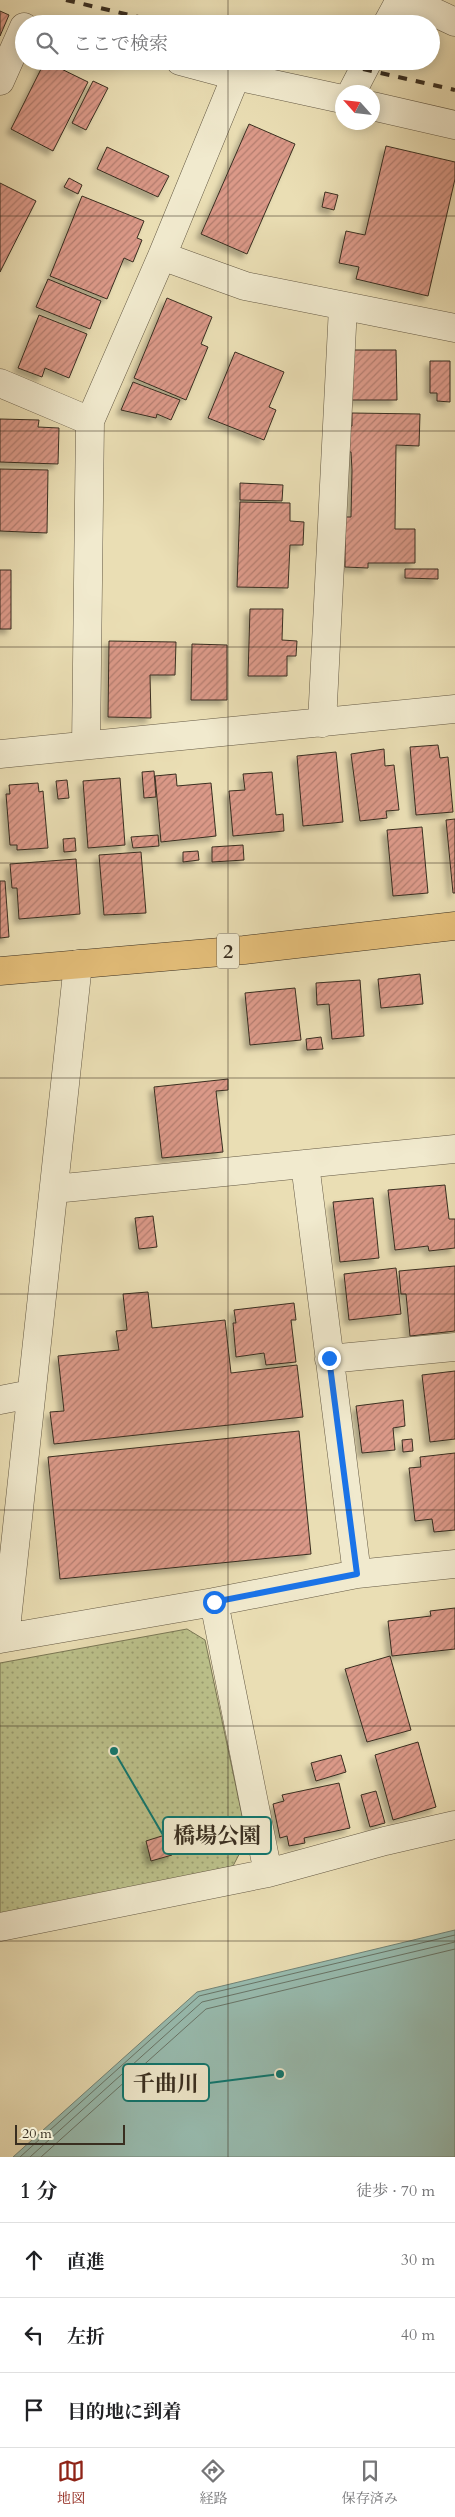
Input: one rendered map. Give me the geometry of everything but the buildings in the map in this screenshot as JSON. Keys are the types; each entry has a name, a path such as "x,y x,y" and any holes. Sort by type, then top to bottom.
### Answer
{"main road":[{"name":"2","path":"0,972 244,950 455,926"}],"street":[{"path":"392,15 400,0"},
{"path":"408,0 455,22"},
{"path":"0,81 15,47"},
{"path":"214,70 335,97"},
{"path":"356,85 363,70"},
{"path":"86,745 90,421 162,256 236,76"},
{"path":"380,108 455,125"},
{"path":"162,256 245,286 455,328"},
{"path":"322,724 343,307"},
{"path":"0,383 90,421"},
{"path":"0,754 322,724 455,709"},
{"path":"78,964 2,1638 214,1602 357,1574 455,1564"},
{"path":"54,1189 455,1149"},
{"path":"305,1164 357,1574"},
{"path":"329,1358 455,1347"},
{"path":"0,1400 31,1394"},
{"path":"214,1602 268,1873"},
{"path":"0,1927 268,1873 385,1840 455,1825"}],"green space":[{"path":"187,1629 205,1640 247,1839 233,1866 0,1918 0,1663"}],"water":[{"path":"455,1930 455,2157 13,2157 197,1992"}],"railway":[{"path":"66,0 130,15"},
{"path":"367,70 455,90"}],"place":[{"name":"橋場公園","path":"114,1751"},
{"name":"千曲川","path":"280,2074"}],"route":[{"path":"214,1602 357,1574 329,1358"}]}
